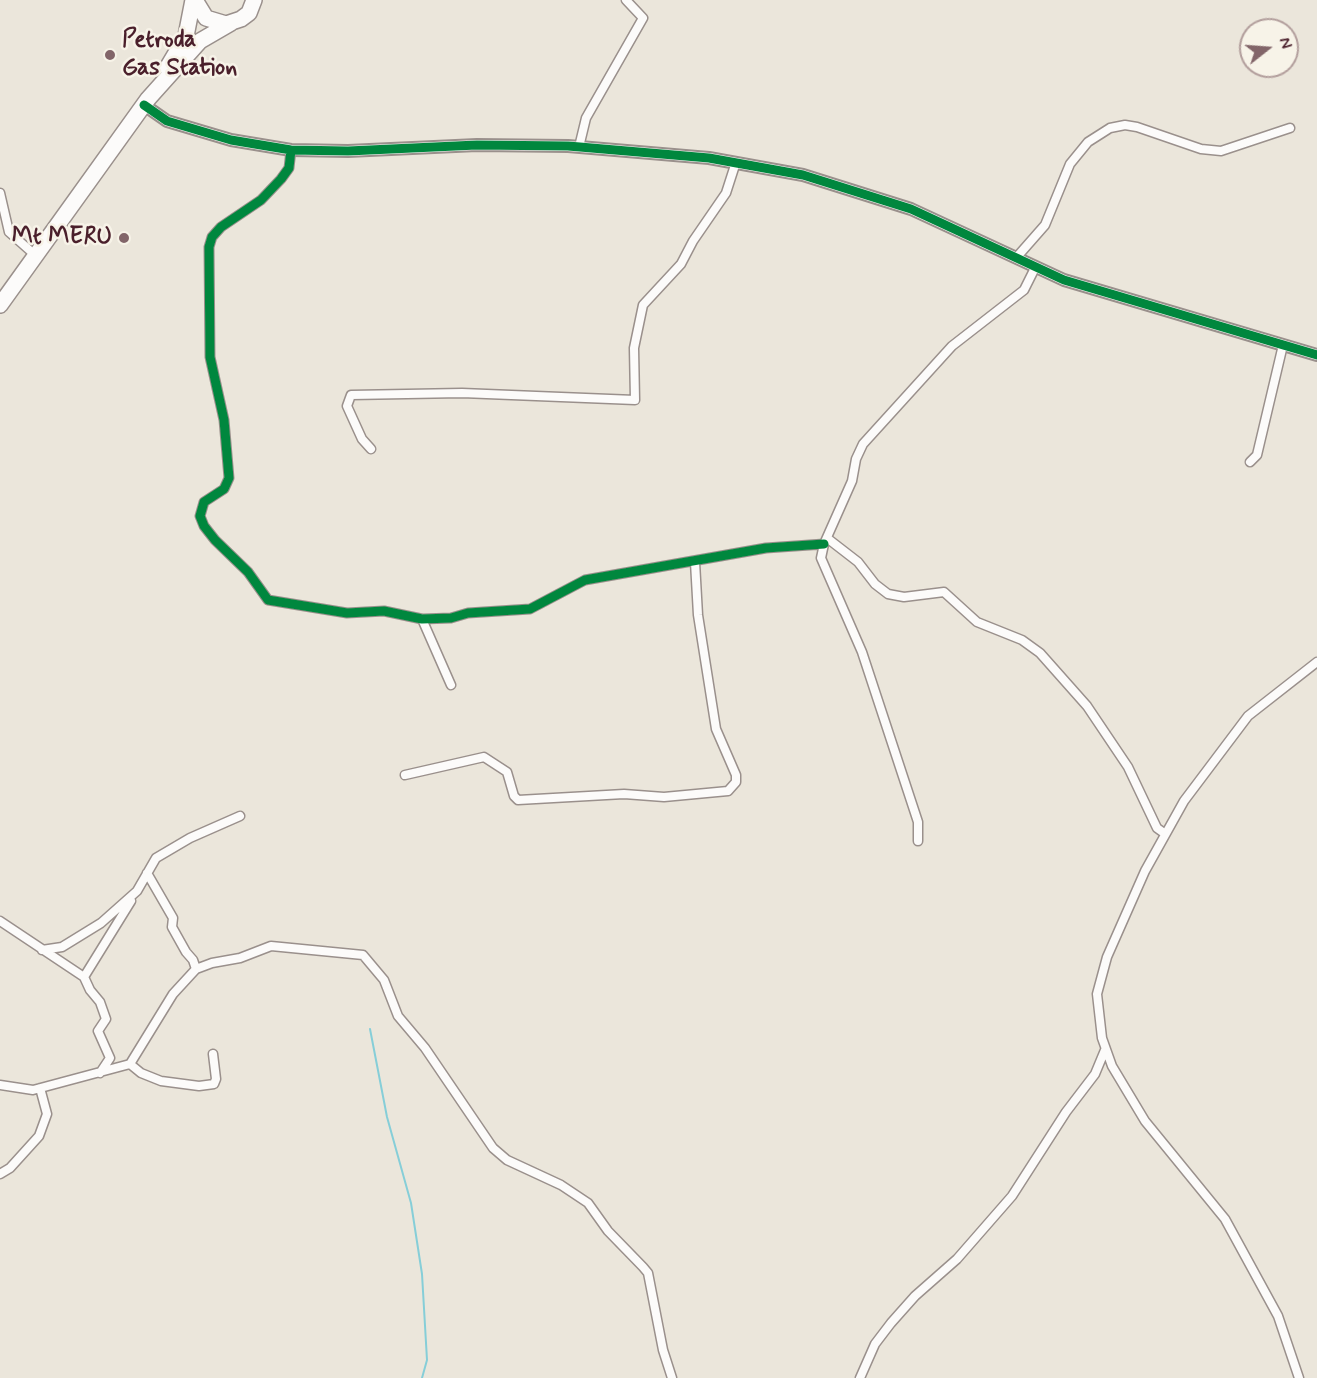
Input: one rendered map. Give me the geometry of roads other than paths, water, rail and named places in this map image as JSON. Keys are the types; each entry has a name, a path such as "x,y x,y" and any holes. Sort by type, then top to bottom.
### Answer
{"highway":[{"path":"194,0 202,14 211,21 231,23"},
{"path":"0,306 146,102 186,36 194,0"},
{"path":"146,102 200,41 249,13 254,0"}],"street":[{"path":"579,147 586,118 643,18 626,0"},
{"path":"146,102 167,121 258,146 291,150 348,151 500,145 579,147 736,162 817,179 911,208 1035,268 1121,298 1317,355"},
{"path":"1016,258 1045,225 1070,164 1088,142 1110,128 1125,125 1137,127 1201,149 1221,151 1290,128"},
{"path":"291,150 289,168 281,179 261,200 221,227 212,237 209,247 210,357 224,420 229,478 224,489 204,502 201,521 215,540 248,572 263,594 273,603 347,613 392,612 422,619 451,618 468,613 530,609 585,580 766,548 826,541 858,562 888,594 903,597 944,592 977,622 1022,640 1040,654 1063,681 1074,688 1087,706 1128,767 1157,828 1164,833"},
{"path":"371,449 362,439 347,406 351,395 462,393 635,400 634,348 643,305 681,264 693,241 726,193 736,162"},
{"path":"0,193 9,232 35,255"},
{"path":"918,841 918,822 862,652 821,558 852,481 856,459 873,431 952,346 1024,290 1035,268"},
{"path":"1250,462 1257,455 1283,345"},
{"path":"405,775 484,756 507,772 514,796 518,800 624,794 664,797 728,790 736,782 736,775 716,729 698,615 695,562"},
{"path":"422,619 451,685"},
{"path":"1299,1378 1278,1316 1224,1219 1145,1121 1130,1098 1105,1050 1097,1010 1100,976 1145,871 1164,833 1205,771 1248,716 1317,662"},
{"path":"84,977 105,938 156,858 190,838 240,816"},
{"path":"147,873 173,918 172,927 196,969"},
{"path":"42,950 62,947 101,923 137,891"},
{"path":"0,921 84,977 90,990 100,1002 106,1019 98,1031 110,1058 99,1073"},
{"path":"0,1085 33,1090 130,1064 159,1013 180,986 196,969 220,960 240,958 271,946 363,955 368,958 384,980 398,1016 425,1048 493,1148 507,1160 561,1185 588,1203 608,1231 648,1273 663,1350 672,1378"},
{"path":"860,1378 875,1344 891,1323 915,1296 957,1259 1011,1196 1066,1112 1095,1074 1105,1050"},
{"path":"130,1064 141,1073 161,1081 199,1086 214,1084 216,1079 213,1054"},
{"path":"0,1174 10,1168 39,1136 47,1114 40,1088"}],"waterway":[{"path":"370,1029 387,1117 411,1203 422,1274 427,1360 422,1378"}],"place":[{"name":"Petroda Gas Station","path":"110,55"},
{"name":"Mt MERU","path":"124,238"}]}
